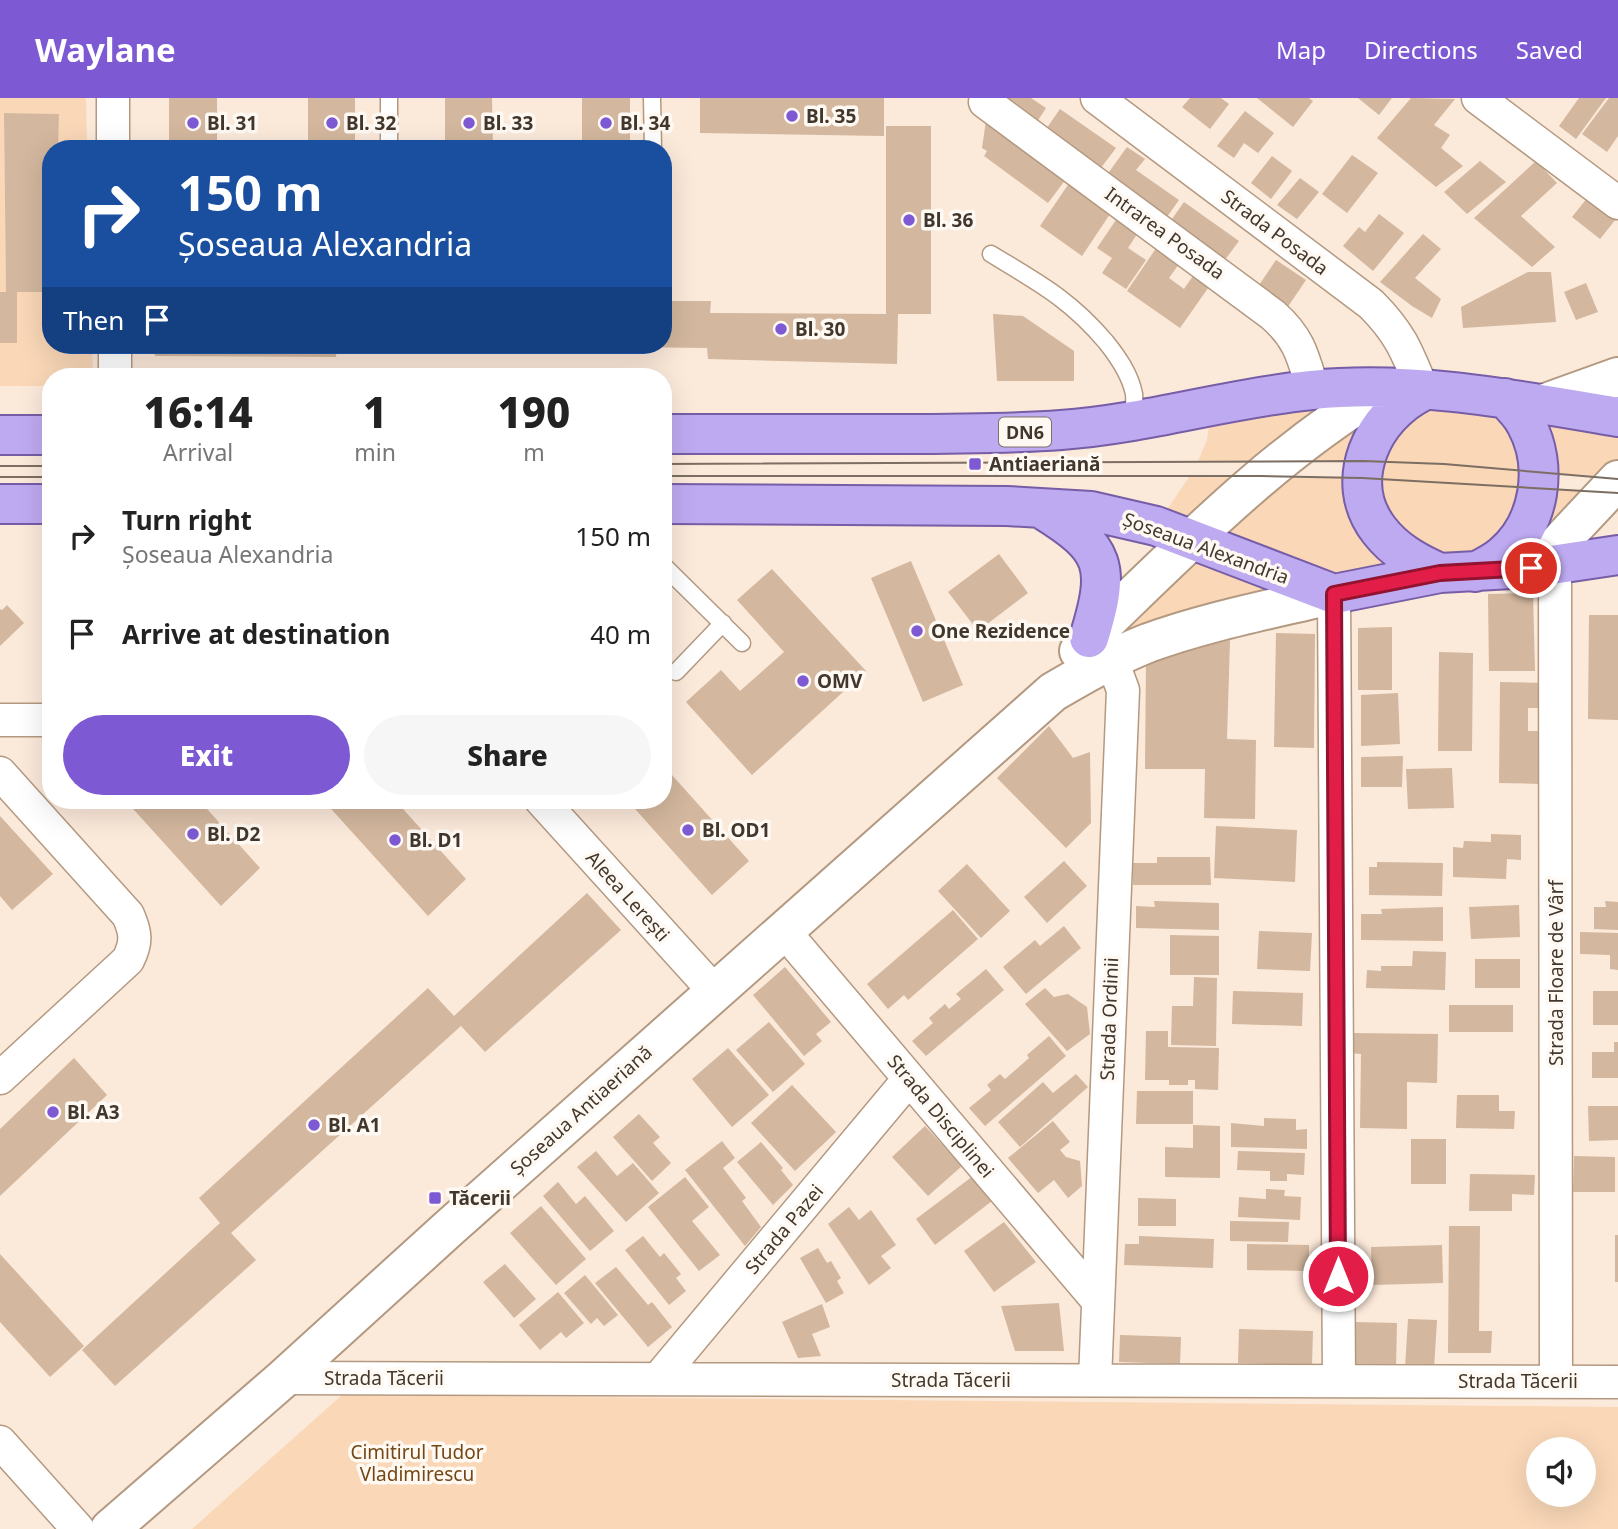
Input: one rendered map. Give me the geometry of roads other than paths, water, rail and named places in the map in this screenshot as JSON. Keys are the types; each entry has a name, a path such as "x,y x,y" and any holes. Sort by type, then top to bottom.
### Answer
{"main road":[{"path":"1543,404 1618,377"},
{"name":"DN6","path":"672,434 1021,432 1097,427 1212,404 1313,390 1384,388 1506,398 1618,417"},
{"name":"Șoseaua Antiaeriană","path":"110,1529 284,1378 783,930 1053,692 1097,651 1193,540 1261,477 1301,444 1384,388"},
{"path":"1423,391 1395,408 1373,437 1363,461 1363,491 1371,518 1387,540 1413,560 1457,572 1543,566 1618,555"},
{"path":"1040,508 1073,528 1095,553 1101,588 1097,651 1147,644 1198,627 1334,594 1457,572 1494,562 1513,545 1530,520 1535,505 1538,471 1533,441 1527,425 1506,398"},
{"path":"0,435 42,435"},
{"path":"1543,566 1559,544 1618,480"},
{"name":"Șoseaua Alexandria","path":"672,503 1040,508 1113,515 1147,523 1334,594"},
{"path":"0,504 42,504"}],"street":[{"path":"113,98 113,140"},
{"name":"Strada Posada","path":"1097,98 1371,304 1392,325 1402,341 1423,391"},
{"path":"1478,98 1618,203"},
{"name":"Intrarea Posada","path":"985,102 1273,315 1299,344 1313,390"},
{"name":"Strada Floare de Vârf","path":"1543,566 1556,1381"},
{"path":"1334,594 1339,1381"},
{"name":"Strada Ordinii","path":"1096,1380 1123,691 1117,674 1097,651"},
{"path":"0,720 42,720"},
{"path":"0,773 42,801"},
{"path":"0,1078 128,960 135,947 136,933 128,915 49,809"},
{"name":"Aleea Lerești","path":"549,809 715,992"},
{"name":"Strada Disciplinei","path":"783,930 1098,1301"},
{"name":"Strada Pazei","path":"659,1379 909,1079"},
{"name":"Strada Tăcerii","path":"284,1378 1618,1382"},
{"path":"0,1442 78,1529"}],"lane":[{"path":"389,98 389,140"},
{"path":"652,98 653,140"},
{"path":"991,254 1059,295 1085,317 1120,360 1130,380 1134,396 1133,421"},
{"path":"672,574 742,643"},
{"path":"676,672 723,622"}],"tram line":[{"path":"672,464 1363,461 1444,464 1618,479"},
{"path":"0,466 42,466"},
{"path":"672,476 1261,476 1362,478 1618,493"},
{"path":"0,477 42,477"}],"place":[{"name":"Bl. 35","path":"792,116"},
{"name":"Bl. 31","path":"193,123"},
{"name":"Bl. 32","path":"332,123"},
{"name":"Bl. 33","path":"469,123"},
{"name":"Bl. 34","path":"606,123"},
{"name":"Bl. 36","path":"909,220"},
{"name":"Bl. 30","path":"781,329"},
{"name":"Antiaeriană","path":"975,464"},
{"name":"One Rezidence","path":"917,631"},
{"name":"OMV","path":"803,681"},
{"name":"Bl. OD1","path":"688,830"},
{"name":"Bl. D2","path":"193,834"},
{"name":"Bl. D1","path":"395,840"},
{"name":"Bl. A3","path":"53,1112"},
{"name":"Bl. A1","path":"314,1125"},
{"name":"Tăcerii","path":"435,1198"}],"park label":[{"name":"Cimitirul Tudor Vladimirescu","path":"417,1463"}]}
